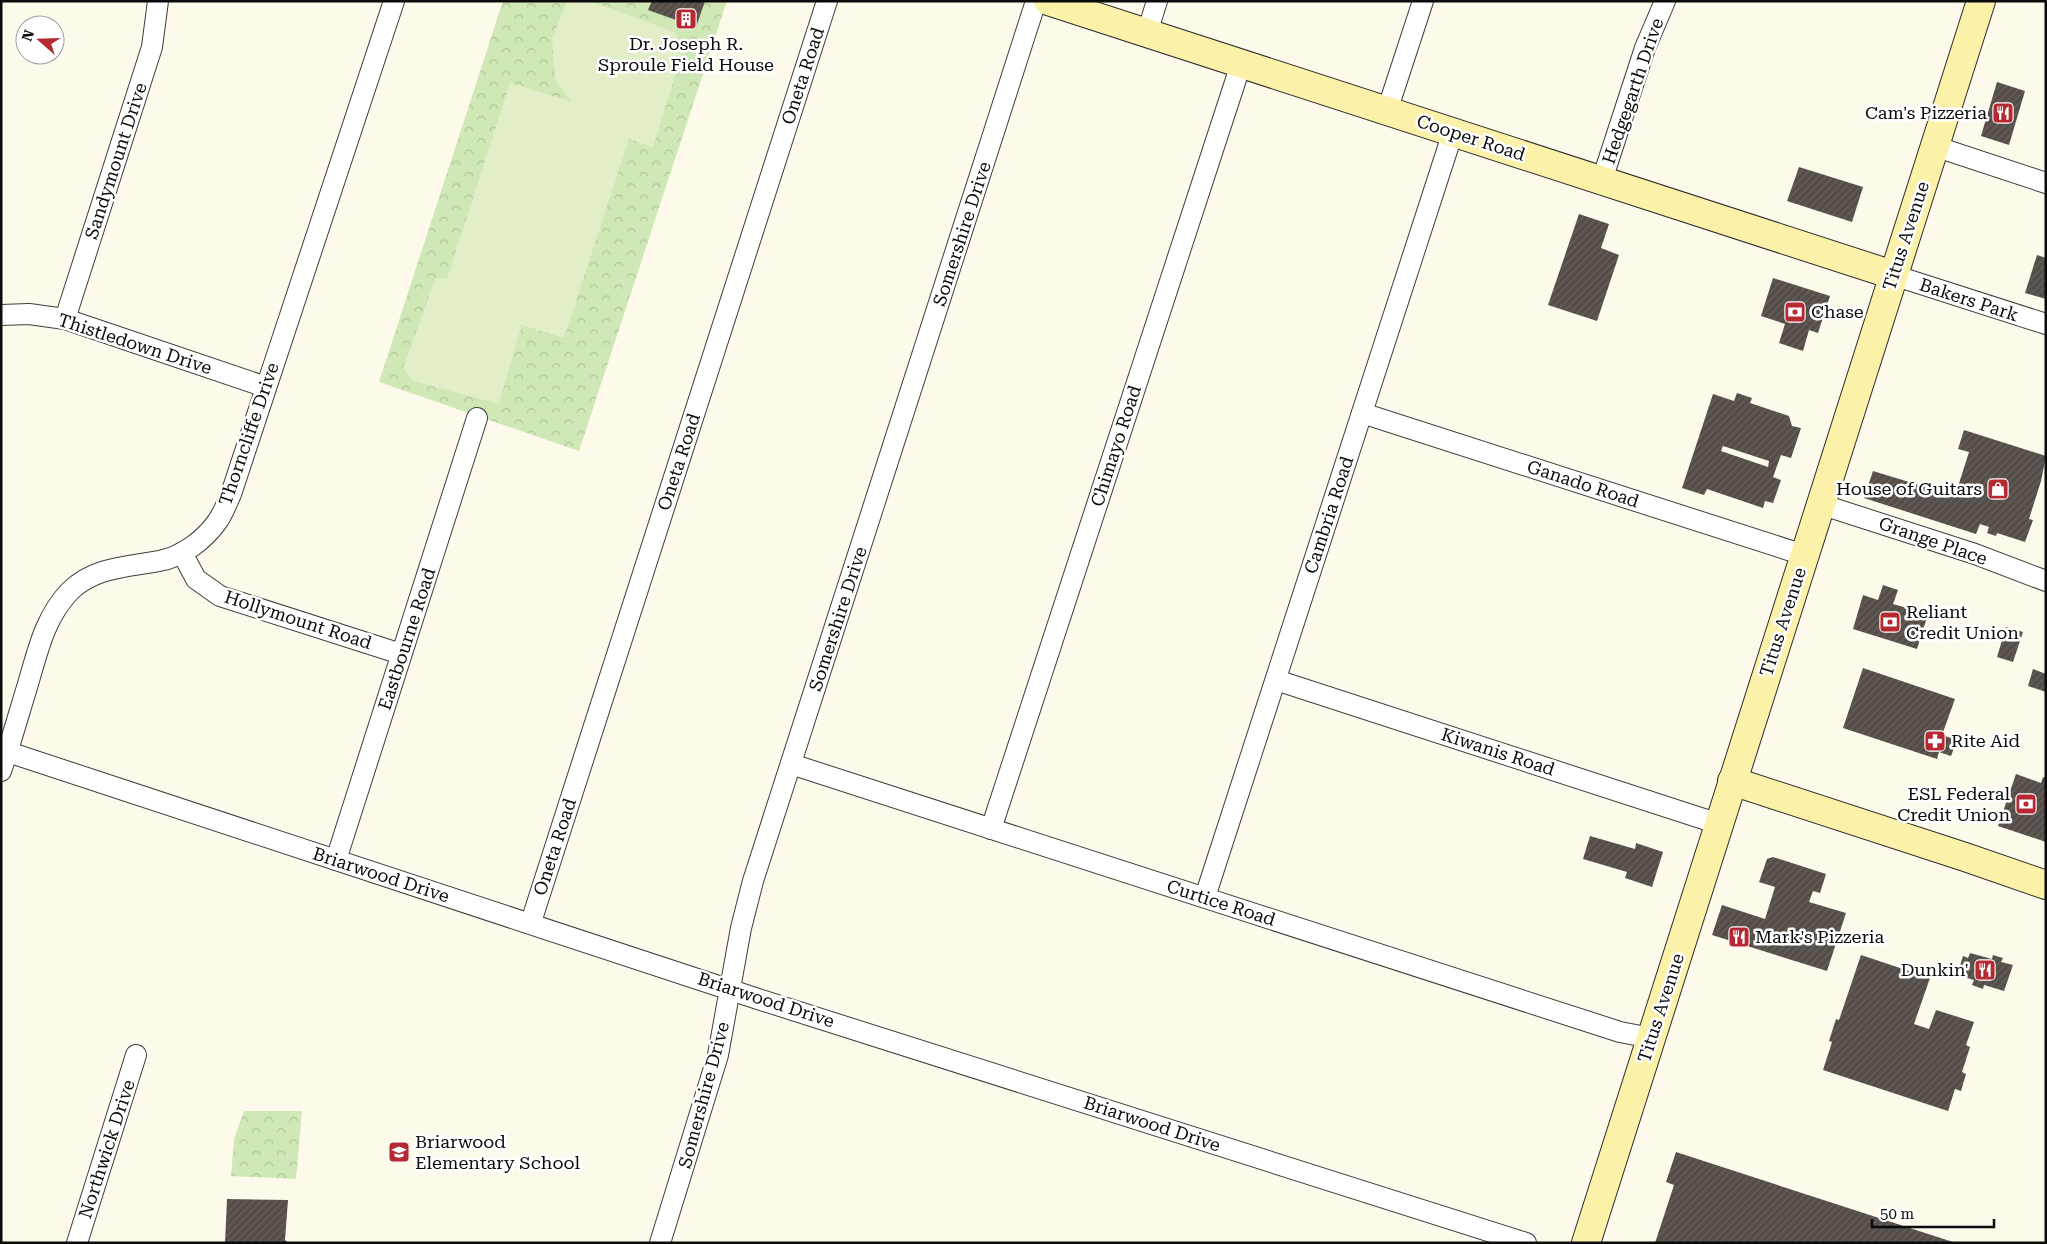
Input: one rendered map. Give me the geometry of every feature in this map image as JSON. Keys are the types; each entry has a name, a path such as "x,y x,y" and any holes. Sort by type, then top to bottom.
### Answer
{"main road":[{"name":"Cooper Road","path":"1048,1 1893,275"},
{"name":"Titus Avenue","path":"1586,1243 1981,1"},
{"path":"1732,781 2046,885"}],"street":[{"name":"Sandymount Drive","path":"65,319 152,47 158,1"},
{"name":"Thorncliffe Drive","path":"1,771 44,632 58,606 82,582 107,570 121,566 161,561 182,553 201,540 218,521 231,494 394,1"},
{"name":"Oneta Road","path":"531,922 827,1"},
{"name":"Somershire Drive","path":"660,1243 718,1055 741,928 753,881 1036,1"},
{"path":"1147,33 1157,1"},
{"path":"1387,111 1422,1"},
{"name":"Hedgegarth Drive","path":"1602,180 1645,48 1665,1"},
{"name":"Chimayo Road","path":"991,829 1241,64"},
{"name":"Cambria Road","path":"1205,897 1453,132"},
{"path":"1934,146 2046,183"},
{"name":"Bakers Park","path":"1893,275 2046,324"},
{"name":"Thistledown Drive","path":"1,315 29,314 65,319 266,387"},
{"name":"Ganado Road","path":"1362,413 1804,555"},
{"name":"Eastbourne Road","path":"336,860 477,418"},
{"name":"Grange Place","path":"1820,504 1975,554 2046,581"},
{"name":"Hollymount Road","path":"182,553 196,579 220,596 402,654"},
{"name":"Kiwanis Road","path":"1276,680 1719,824"},
{"name":"Briarwood Drive","path":"8,752 531,922 730,989 1526,1243"},
{"name":"Curtice Road","path":"791,764 1620,1032 1651,1038"},
{"name":"Northwick Drive","path":"77,1243 136,1055"}],"green space":[{"path":"503,1 727,1 579,451 379,382"},
{"path":"567,1 590,1 675,32 682,53 653,147 629,139 564,338 519,324 521,327 499,404 413,381 403,368 436,277 447,279 510,83 572,102 555,79 552,39"},
{"path":"244,1111 302,1111 296,1179 231,1176 234,1139"}],"building":[{"name":"Dr. Joseph R. Sproule Field House","path":"652,1 705,1 696,27 648,10"},
{"name":"Cam's Pizzeria","path":"1997,82 2025,91 2009,145 1981,136"},
{"path":"1799,167 1863,187 1852,222 1787,201"},
{"path":"1579,214 1609,224 1601,248 1619,255 1597,321 1548,305"},
{"path":"2037,255 2046,258 2046,299 2025,293"},
{"path":"1773,278 1830,296 1818,333 1809,330 1803,351 1779,343 1785,324 1761,316"},
{"path":"1737,393 1752,398 1750,403 1789,416 1792,426 1801,428 1791,458 1781,455 1773,477 1781,480 1773,503 1765,501 1763,508 1707,489 1704,495 1682,488 1713,394 1734,401","holes":["1723,446 1769,461 1768,467 1721,451"]},
{"name":"House of Guitars","path":"1964,430 2046,456 2041,481 2029,519 2033,520 2025,542 1997,533 1996,536 1987,533 1989,527 1980,524 1976,534 1864,498 1873,471 1955,496 1969,452 1958,449"},
{"name":"Reliant Credit Union","path":"1883,585 1898,590 1893,604 1928,614 1917,649 1853,629 1863,595 1878,600"},
{"path":"2006,627 2023,632 2013,662 1997,657"},
{"name":"Rite Aid","path":"1863,668 1955,699 1942,735 1957,740 1951,756 1939,752 1937,759 1843,728"},
{"path":"2033,669 2046,674 2046,692 2028,686"},
{"name":"ESL Federal Credit Union","path":"2016,774 2041,783 2043,777 2046,778 2046,842 1998,826"},
{"path":"1590,836 1635,849 1636,843 1663,852 1652,887 1625,878 1627,872 1583,859"},
{"path":"1773,857 1826,874 1820,893 1813,891 1809,902 1846,913 1827,971 1712,935 1722,905 1765,919 1775,887 1759,882 1767,859"},
{"name":"Dunkin'","path":"1970,953 1992,959 1993,955 2003,958 2001,962 2013,965 2004,991 1984,985 1983,989 1972,985 1974,980 1957,975 1963,956 1968,958"},
{"path":"1861,955 1930,978 1914,1024 1929,1029 1936,1010 1974,1022 1966,1045 1970,1047 1962,1072 1966,1074 1961,1091 1955,1089 1948,1111 1823,1070 1832,1042 1829,1041 1836,1019 1839,1020"},
{"path":"1676,1152 1953,1243 1655,1243 1674,1185 1666,1182"},
{"path":"227,1199 288,1200 285,1240 288,1243 225,1243"}],"place":[{"name":"Dr. Joseph R. Sproule Field House","path":"686,19"},
{"name":"Cam's Pizzeria","path":"2003,113"},
{"name":"Chase","path":"1795,312"},
{"name":"House of Guitars","path":"1998,489"},
{"name":"Reliant Credit Union","path":"1890,622"},
{"name":"Rite Aid","path":"1935,741"},
{"name":"ESL Federal Credit Union","path":"2026,804"},
{"name":"Mark's Pizzeria","path":"1739,937"},
{"name":"Dunkin'","path":"1985,970"},
{"name":"Briarwood Elementary School","path":"399,1152"}]}
